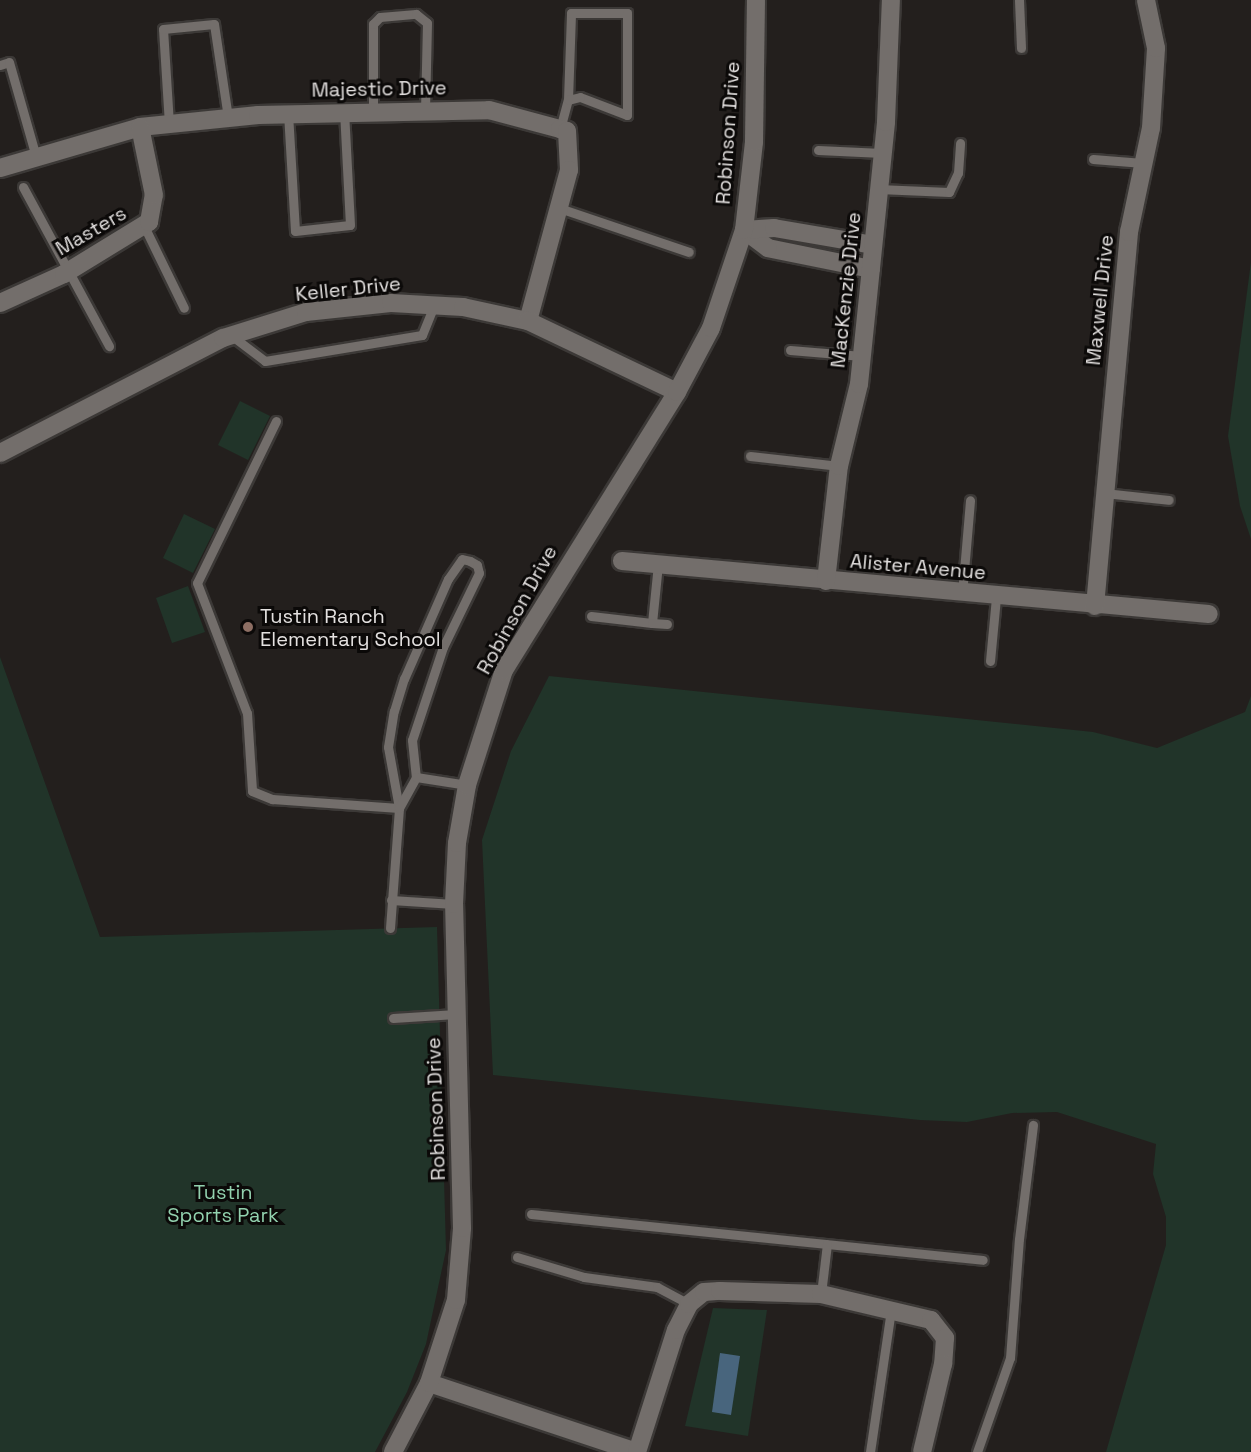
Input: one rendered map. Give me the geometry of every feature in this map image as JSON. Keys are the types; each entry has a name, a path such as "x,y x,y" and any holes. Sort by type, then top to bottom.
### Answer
{"street":[{"name":"Robinson Drive","path":"393,1452 429,1383 456,1300 462,1228 454,904 458,843 467,784 504,670 677,392 711,328 744,230 754,142 756,0"},
{"name":"MacKenzie Drive","path":"826,581 839,466 859,384 882,153 891,0"},
{"name":"Maxwell Drive","path":"1095,606 1129,232 1151,128 1156,48 1146,0"},
{"name":"Majestic Drive","path":"0,168 140,127 288,113 489,110 560,129"},
{"name":"Masters","path":"0,303 70,270 144,226 153,212 154,195 140,127"},
{"path":"528,321 569,170 567,131 560,129"},
{"path":"744,230 774,228 873,245"},
{"path":"744,230 768,248 871,269"},
{"name":"Keller Drive","path":"0,453 232,336 306,312 391,303 434,305 528,321 677,392"},
{"name":"Alister Avenue","path":"622,561 962,594 1209,614"},
{"path":"429,1383 637,1452 676,1330 689,1304 704,1292 821,1294 931,1320 945,1338 943,1364 926,1451"}],"lane":[{"path":"1018,0 1021,48"},
{"path":"560,129 568,100 570,13 627,13 627,115 580,97 568,100"},
{"path":"373,111 373,24 380,17 416,14 427,23 425,110"},
{"path":"169,124 163,28 214,24 228,118"},
{"path":"0,64 9,62 36,157"},
{"path":"288,113 295,231 350,225 344,111"},
{"path":"878,189 949,192 958,173 960,143"},
{"path":"818,150 882,153"},
{"path":"1094,159 1143,164"},
{"path":"23,187 70,270 109,346"},
{"path":"559,208 688,252"},
{"path":"144,226 184,308"},
{"path":"232,336 265,361 422,335 434,305"},
{"path":"790,350 862,356"},
{"path":"276,421 197,583 247,713 252,791 272,799 399,807"},
{"path":"750,456 839,466"},
{"path":"1104,493 1169,500"},
{"path":"962,594 970,500"},
{"path":"390,928 399,807 388,747 394,711 404,679 448,579 462,559 470,561 477,565 478,573 443,647 412,740 416,777 399,807"},
{"path":"652,623 658,564"},
{"path":"990,661 996,597"},
{"path":"591,616 667,624"},
{"path":"416,777 467,784"},
{"path":"391,900 454,904"},
{"path":"393,1018 456,1014"},
{"path":"978,1452 1010,1358 1033,1125"},
{"path":"531,1214 982,1260"},
{"path":"821,1294 827,1244"},
{"path":"517,1257 584,1277 657,1287 689,1304"},
{"path":"870,1452 891,1309"}],"green space":[{"path":"1251,262 1251,539 1240,506 1228,436"},
{"path":"240,401 270,416 248,460 218,445"},
{"path":"184,514 215,529 193,573 163,558"},
{"path":"188,586 205,632 172,643 156,598"},
{"name":"Tustin Sports Park","path":"0,657 100,937 437,927 446,1250 426,1344 407,1392 375,1452 0,1452"},
{"path":"549,676 1093,732 1157,748 1245,712 1251,696 1251,1452 1106,1452 1166,1245 1166,1217 1153,1174 1156,1144 1057,1112 1012,1113 967,1122 920,1120 493,1075 482,840 511,751"},
{"path":"713,1308 767,1310 748,1436 685,1426"}],"water":[{"path":"720,1353 740,1356 731,1415 712,1412"}],"place":[{"name":"Tustin Ranch Elementary School","path":"248,627"}]}
